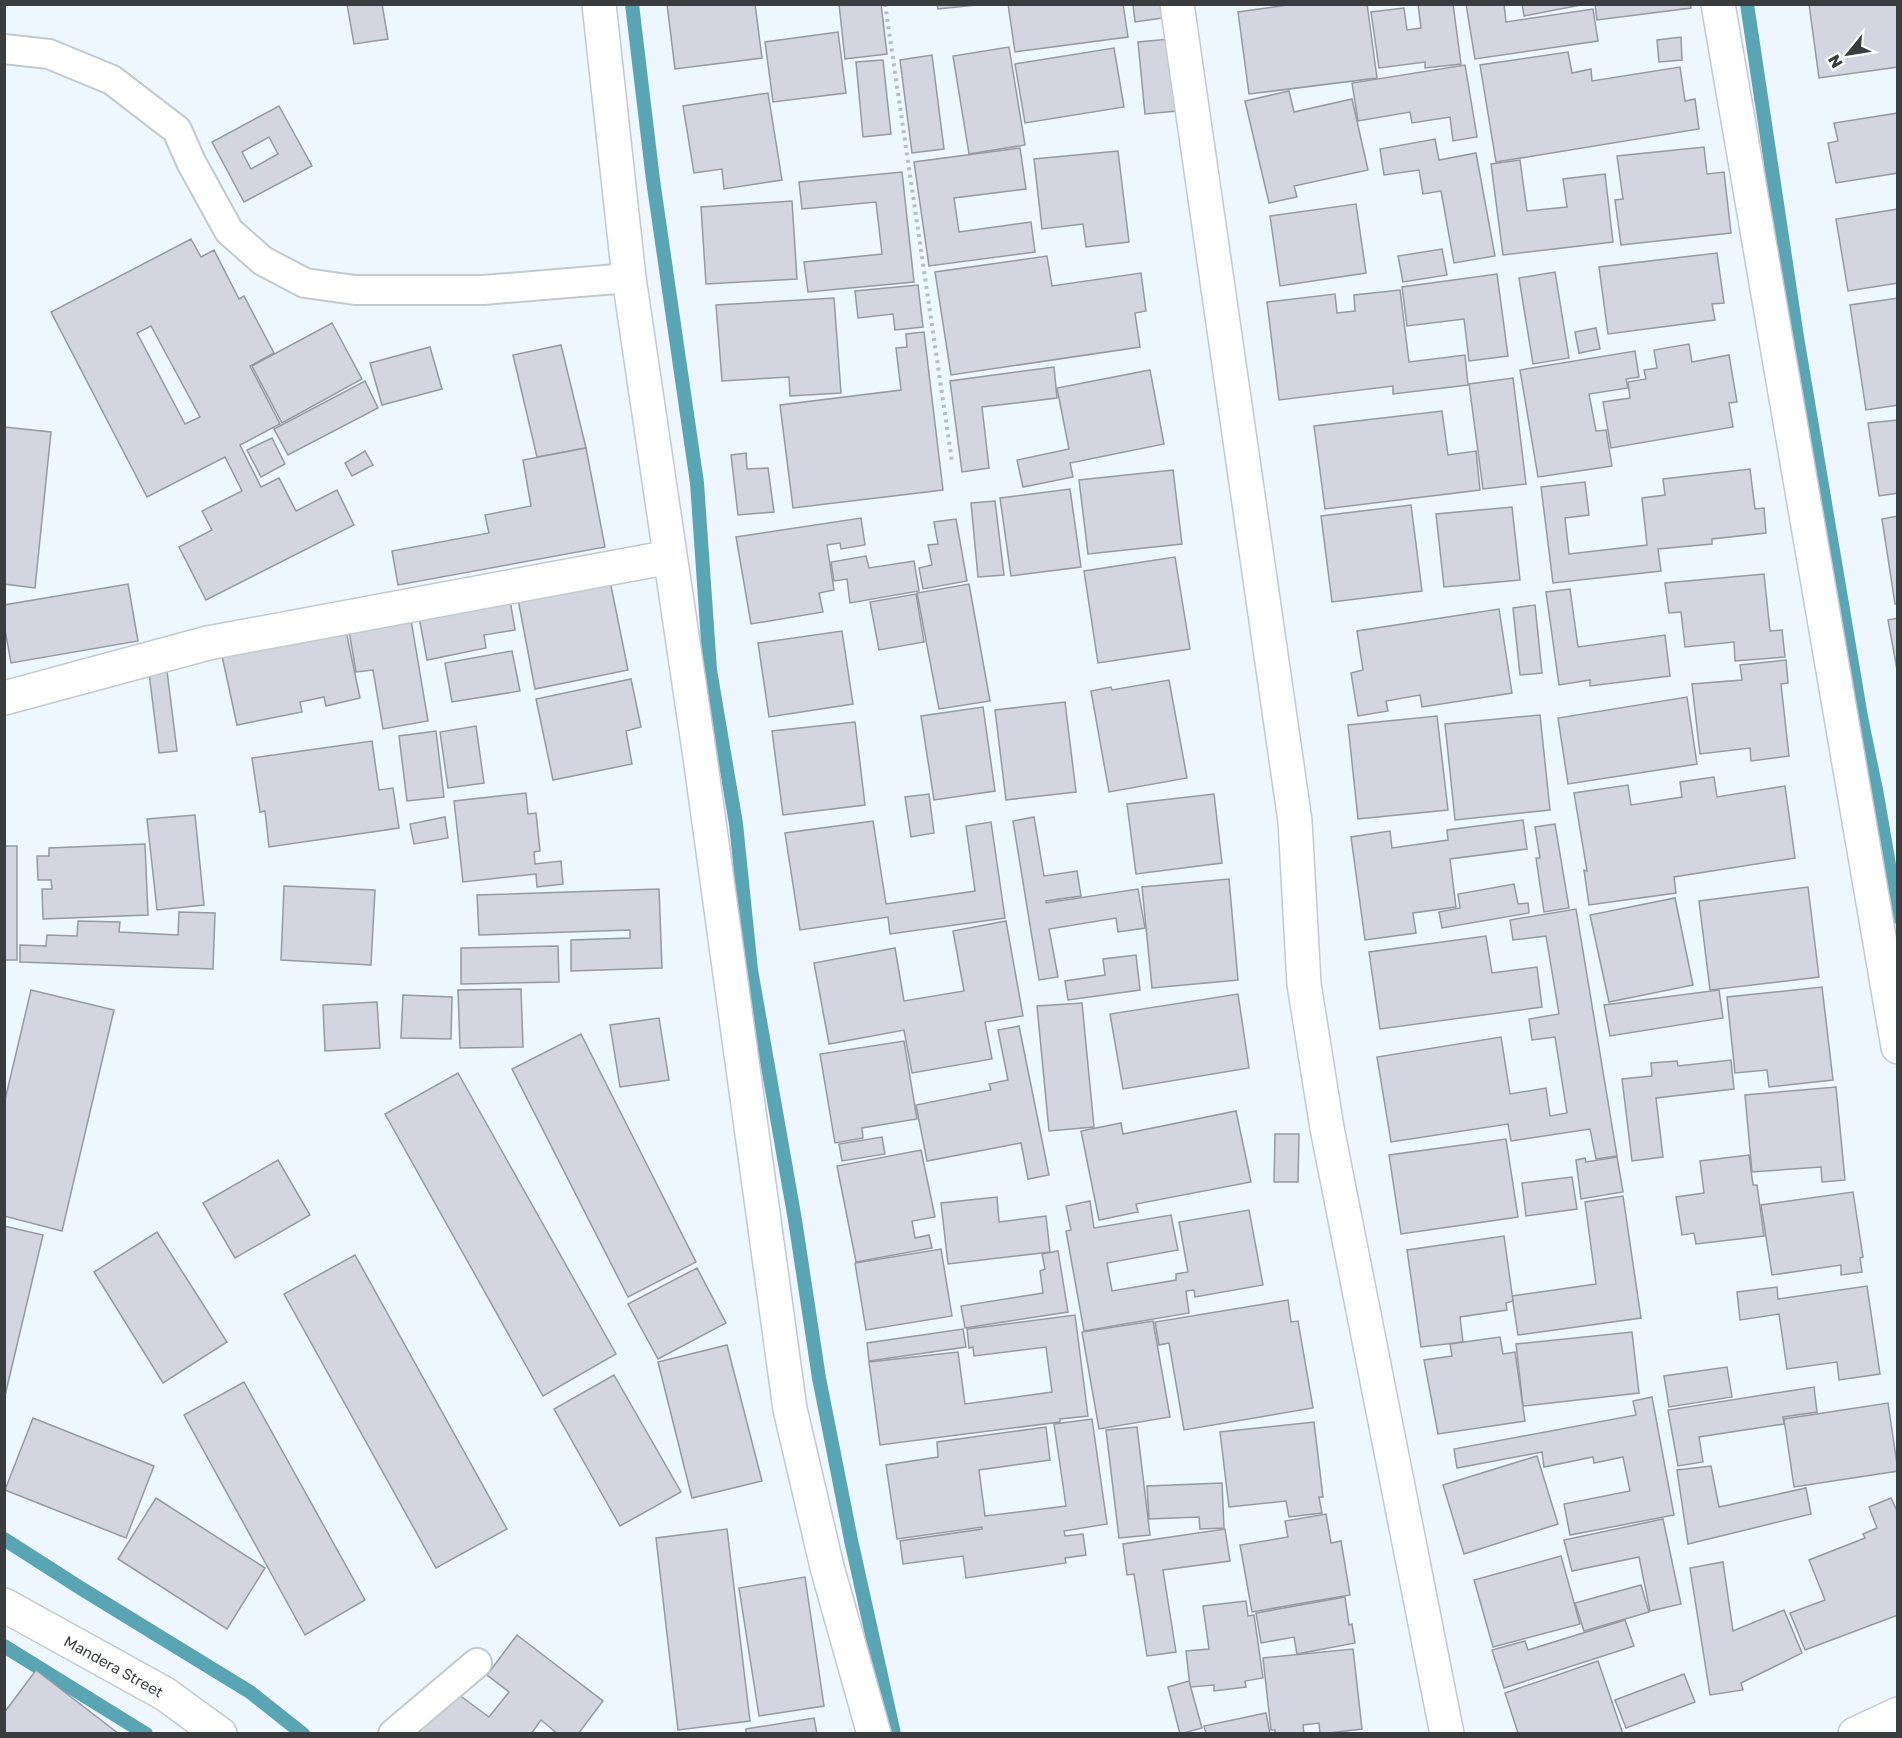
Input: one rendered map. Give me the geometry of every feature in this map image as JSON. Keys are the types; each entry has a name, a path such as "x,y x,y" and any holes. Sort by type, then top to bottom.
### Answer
{"street":[{"path":"599,4 629,278 701,764 790,1409 827,1567 874,1734"},
{"path":"1177,4 1295,822 1304,984 1327,1128 1447,1734"},
{"path":"1718,4 1898,1047"},
{"path":"4,698 208,643 670,557"},
{"name":"Mandera Street","path":"4,1605 165,1694 220,1734"},
{"path":"1856,1734 1898,1714"}],"lane":[{"path":"4,49 49,54 112,80 177,130 191,162 229,231 263,261 305,282 355,290 483,290 629,278"},
{"path":"393,1734 477,1663"}],"path":[{"path":"885,4 952,462"}],"building":[{"path":"347,4 382,4 388,39 354,44"},
{"path":"667,4 755,4 762,58 675,69"},
{"path":"839,4 881,4 887,54 845,59"},
{"path":"937,4 986,4 938,9"},
{"path":"1008,4 1123,4 1128,37 1015,52"},
{"path":"1133,4 1161,4 1162,18 1135,22"},
{"path":"1294,4 1367,4 1377,78 1249,94 1238,12"},
{"path":"1418,4 1453,4 1461,64 1425,68 1425,62 1379,68 1371,12 1404,8 1407,30 1421,28"},
{"path":"1466,4 1504,4 1506,22 1593,9 1598,41 1475,59"},
{"path":"1522,4 1586,4 1524,16"},
{"path":"1595,4 1690,4 1691,8 1597,20"},
{"path":"1809,4 1898,4 1898,67 1819,78"},
{"path":"838,32 846,93 773,102 765,42"},
{"path":"1681,37 1682,60 1659,62 1657,40"},
{"path":"1170,39 1177,111 1145,114 1138,42"},
{"path":"1009,47 1025,145 969,154 953,56"},
{"path":"1114,48 1124,107 1025,123 1015,64"},
{"path":"1568,52 1572,73 1591,69 1592,81 1680,67 1685,101 1695,99 1699,129 1496,162 1480,65"},
{"path":"932,55 944,149 912,153 900,60"},
{"path":"883,60 891,134 863,137 856,62"},
{"path":"1465,65 1477,137 1453,141 1450,117 1412,123 1410,112 1358,121 1352,83"},
{"path":"1289,91 1294,112 1352,99 1368,170 1294,186 1297,197 1269,203 1245,101"},
{"path":"768,93 782,180 724,189 722,169 694,173 683,106"},
{"path":"279,106 312,166 244,202 212,142","holes":["269,137 278,154 251,169 242,152"]},
{"path":"1898,113 1898,173 1836,183 1828,143 1838,141 1834,123"},
{"path":"1435,139 1439,160 1476,153 1495,256 1454,263 1441,191 1423,194 1419,170 1384,175 1380,149"},
{"path":"1704,147 1707,174 1724,172 1731,233 1621,245 1615,200 1623,199 1617,156"},
{"path":"1020,148 1026,189 954,198 959,232 1031,222 1035,252 929,266 914,162"},
{"path":"1118,151 1129,242 1086,247 1083,224 1042,229 1034,159"},
{"path":"1520,160 1527,211 1567,207 1563,179 1605,174 1613,242 1503,255 1491,164"},
{"path":"902,172 914,282 808,292 804,262 882,254 876,202 802,209 799,182"},
{"path":"792,201 797,279 706,284 701,207"},
{"path":"1356,204 1366,273 1280,286 1270,216"},
{"path":"1898,209 1898,283 1848,291 1836,219"},
{"path":"191,239 201,257 214,250 239,299 244,296 274,353 250,366 280,424 240,445 261,487 279,478 296,511 337,490 354,525 206,600 179,547 212,530 202,511 242,491 225,457 147,497 51,312","holes":["151,326 200,417 185,424 137,333"]},
{"path":"1442,249 1447,275 1403,282 1398,256"},
{"path":"1717,253 1724,303 1712,304 1715,320 1608,334 1599,267"},
{"path":"1047,256 1052,286 1141,273 1146,311 1135,313 1140,347 951,375 935,272"},
{"path":"1555,272 1569,358 1533,364 1519,278"},
{"path":"1497,274 1508,356 1469,361 1464,319 1407,326 1402,287"},
{"path":"918,285 923,327 895,330 893,314 858,318 855,291"},
{"path":"1400,290 1409,362 1465,355 1468,385 1393,394 1393,386 1279,400 1267,302 1335,294 1337,313 1355,311 1354,295"},
{"path":"834,298 841,393 790,396 789,377 722,381 716,305"},
{"path":"1898,298 1898,405 1866,410 1850,305"},
{"path":"332,323 362,379 282,423 252,366"},
{"path":"1596,328 1600,349 1579,353 1575,332"},
{"path":"924,332 943,490 793,508 780,405 901,390 896,348 907,347 906,334"},
{"path":"1689,344 1692,362 1729,355 1737,402 1729,403 1733,427 1611,448 1603,402 1630,398 1628,382 1646,379 1644,370 1657,368 1654,350"},
{"path":"561,345 586,448 537,457 513,355"},
{"path":"430,347 442,389 382,405 370,363"},
{"path":"1635,351 1639,377 1626,379 1628,388 1589,394 1596,431 1606,430 1612,466 1538,477 1520,370"},
{"path":"1054,367 1057,398 982,407 989,468 962,472 950,381"},
{"path":"1150,370 1164,444 1070,463 1073,477 1023,487 1017,460 1069,449 1057,388"},
{"path":"1513,378 1526,484 1483,489 1469,384"},
{"path":"365,381 378,408 288,455 274,429"},
{"path":"1442,411 1448,455 1476,451 1480,490 1325,509 1314,426"},
{"path":"1898,420 1898,493 1879,496 1868,423"},
{"path":"4,427 51,432 35,588 4,584"},
{"path":"272,438 285,464 261,477 247,450"},
{"path":"586,448 605,547 398,585 392,551 489,533 485,515 531,506 523,460"},
{"path":"365,451 373,465 352,476 345,463"},
{"path":"746,453 747,469 768,468 774,512 738,515 731,455"},
{"path":"1750,469 1755,509 1764,508 1766,533 1712,539 1712,544 1658,549 1661,571 1553,583 1541,487 1585,482 1589,515 1565,518 1569,554 1647,545 1642,498 1665,495 1663,479"},
{"path":"1173,470 1182,544 1088,554 1079,480"},
{"path":"1070,489 1081,567 1011,576 1000,498"},
{"path":"995,501 1004,575 978,577 971,503"},
{"path":"1411,505 1422,591 1332,602 1321,516"},
{"path":"1512,507 1520,580 1444,587 1436,514"},
{"path":"1898,516 1898,604 1895,604 1882,519"},
{"path":"861,518 865,545 841,549 840,543 827,545 834,590 819,593 823,612 751,624 736,537"},
{"path":"956,519 967,581 923,589 919,568 932,565 928,545 938,544 934,522"},
{"path":"866,556 869,568 914,561 919,591 850,603 847,579 834,581 831,562"},
{"path":"1175,557 1190,649 1098,663 1084,571"},
{"path":"1764,574 1770,631 1782,630 1785,657 1735,661 1734,642 1685,647 1681,612 1669,613 1665,583"},
{"path":"609,576 628,670 535,689 517,594"},
{"path":"128,584 138,641 11,663 4,624 4,605"},
{"path":"969,584 990,701 939,709 917,593"},
{"path":"1570,589 1578,647 1665,635 1670,676 1590,686 1590,680 1559,685 1546,592"},
{"path":"916,594 924,642 879,650 870,602"},
{"path":"510,600 515,630 484,635 486,648 427,660 419,617"},
{"path":"1535,605 1542,673 1520,675 1513,608"},
{"path":"1499,609 1512,693 1422,707 1420,695 1386,701 1388,711 1358,716 1351,673 1363,670 1357,631"},
{"path":"1898,618 1898,675 1888,620"},
{"path":"411,620 428,721 383,729 373,670 356,672 349,631"},
{"path":"346,631 360,698 326,706 324,697 300,702 302,712 237,725 222,656"},
{"path":"842,631 853,704 769,717 758,643"},
{"path":"512,651 520,691 452,702 445,663"},
{"path":"1786,660 1788,683 1781,684 1789,756 1751,761 1750,748 1700,754 1692,684 1742,680 1740,665"},
{"path":"167,671 177,751 159,753 149,673"},
{"path":"631,679 641,727 626,731 632,764 553,780 536,699"},
{"path":"1169,680 1187,778 1109,792 1091,691 1111,687 1112,690"},
{"path":"1687,697 1697,764 1568,784 1558,718"},
{"path":"1065,702 1076,792 1006,800 995,710"},
{"path":"983,707 995,791 934,800 921,716"},
{"path":"1540,715 1550,810 1455,820 1445,724"},
{"path":"1437,716 1448,810 1358,819 1348,725"},
{"path":"855,722 865,805 783,815 772,731"},
{"path":"476,726 484,783 448,788 440,732"},
{"path":"436,731 444,797 407,801 399,736"},
{"path":"372,741 379,790 393,788 399,828 269,847 265,811 260,812 252,758"},
{"path":"1714,777 1717,797 1785,786 1795,858 1674,877 1676,893 1589,905 1584,870 1587,871 1574,793 1628,785 1631,805 1682,797 1680,782"},
{"path":"526,793 528,814 536,813 540,851 534,852 535,864 561,861 563,884 537,887 536,874 463,882 454,801"},
{"path":"929,794 934,833 911,837 905,797"},
{"path":"1214,794 1222,863 1136,874 1127,804"},
{"path":"195,815 204,905 157,910 147,819"},
{"path":"445,817 448,838 414,844 410,824"},
{"path":"1034,817 1044,876 1077,871 1081,896 1046,901 1046,903 1138,889 1145,928 1118,932 1116,918 1049,929 1058,977 1039,980 1013,821"},
{"path":"1523,820 1527,849 1450,859 1456,907 1413,913 1416,933 1365,940 1351,837 1390,831 1392,848 1448,840 1447,830"},
{"path":"873,821 886,904 975,891 966,826 991,822 1005,918 890,934 888,917 800,930 785,833"},
{"path":"1555,824 1569,908 1544,912 1536,858 1540,858 1535,827"},
{"path":"145,844 148,915 43,919 42,889 52,889 51,880 38,880 37,856 49,856 49,848"},
{"path":"4,846 17,846 17,960 4,960"},
{"path":"1229,879 1238,980 1152,988 1142,887"},
{"path":"1514,884 1518,904 1528,903 1529,913 1442,928 1439,912 1460,908 1458,894"},
{"path":"284,886 375,890 371,965 281,960"},
{"path":"1808,887 1819,977 1710,990 1699,901"},
{"path":"659,889 662,968 571,971 571,940 630,938 630,930 479,935 477,895"},
{"path":"1675,898 1693,985 1609,1002 1590,915"},
{"path":"1576,909 1617,1156 1596,1159 1590,1129 1511,1141 1508,1124 1391,1142 1377,1057 1501,1037 1510,1094 1546,1088 1550,1116 1567,1113 1555,1037 1532,1040 1529,1019 1559,1014 1546,936 1513,940 1510,920"},
{"path":"179,912 215,913 213,969 20,962 20,945 46,946 47,935 77,936 78,921 120,922 119,932 178,935"},
{"path":"1006,921 1023,1016 985,1022 992,1059 912,1073 904,1030 829,1044 814,963 895,948 904,1001 964,991 953,931"},
{"path":"1486,936 1492,973 1537,967 1542,1007 1380,1029 1369,952"},
{"path":"558,946 559,982 461,984 461,948"},
{"path":"1136,955 1140,990 1068,1000 1065,981 1105,975 1103,959"},
{"path":"1822,987 1833,1080 1769,1087 1767,1070 1735,1073 1727,997"},
{"path":"521,989 523,1047 460,1048 458,990"},
{"path":"31,990 114,1010 62,1231 4,1216 4,1104"},
{"path":"1719,990 1723,1018 1610,1036 1604,1005"},
{"path":"1238,994 1249,1068 1123,1089 1110,1014"},
{"path":"403,995 452,997 451,1039 401,1038"},
{"path":"377,1002 380,1048 325,1051 323,1005"},
{"path":"1082,1003 1094,1127 1049,1131 1037,1006"},
{"path":"659,1018 669,1080 620,1087 610,1025"},
{"path":"1019,1026 1049,1175 1028,1179 1021,1143 927,1161 916,1105 991,1090 989,1084 1008,1080 998,1030"},
{"path":"581,1034 696,1262 628,1297 512,1069"},
{"path":"904,1041 917,1119 862,1128 863,1138 835,1143 820,1054"},
{"path":"1731,1060 1734,1089 1656,1098 1663,1157 1632,1161 1622,1079 1652,1076 1651,1063 1677,1061 1678,1066"},
{"path":"458,1073 616,1354 543,1396 385,1114"},
{"path":"1836,1087 1845,1180 1822,1182 1821,1167 1752,1172 1745,1095"},
{"path":"1236,1111 1251,1182 1136,1204 1138,1212 1099,1220 1081,1131 1121,1123 1123,1134"},
{"path":"1275,1134 1299,1134 1298,1182 1274,1182"},
{"path":"882,1137 885,1154 842,1161 839,1144"},
{"path":"1506,1139 1518,1217 1401,1234 1389,1155"},
{"path":"921,1150 935,1217 912,1221 915,1238 929,1235 932,1248 856,1262 837,1166"},
{"path":"1749,1155 1753,1185 1757,1185 1764,1236 1696,1244 1694,1233 1682,1235 1676,1197 1704,1193 1700,1161"},
{"path":"1617,1157 1623,1192 1581,1199 1576,1160 1585,1158 1586,1162"},
{"path":"278,1160 310,1215 235,1258 203,1203"},
{"path":"1572,1177 1577,1209 1526,1216 1522,1183"},
{"path":"1853,1192 1863,1257 1860,1258 1862,1272 1841,1275 1841,1265 1772,1275 1761,1205"},
{"path":"1623,1196 1641,1318 1518,1335 1512,1296 1596,1284 1585,1202"},
{"path":"997,1197 999,1222 1046,1216 1050,1252 948,1264 941,1203"},
{"path":"1090,1201 1094,1228 1171,1215 1178,1250 1107,1263 1112,1291 1176,1280 1176,1274 1188,1272 1179,1222 1249,1210 1263,1285 1195,1297 1194,1290 1186,1291 1189,1313 1084,1331 1066,1231 1071,1230 1066,1206"},
{"path":"4,1226 43,1235 4,1400"},
{"path":"157,1232 227,1342 163,1383 94,1272"},
{"path":"1504,1236 1513,1301 1506,1303 1507,1310 1460,1317 1463,1342 1421,1347 1407,1250"},
{"path":"941,1249 952,1316 866,1330 855,1263"},
{"path":"1058,1251 1068,1312 965,1328 961,1306 1043,1293 1040,1271 1045,1269 1042,1254"},
{"path":"355,1255 507,1529 436,1568 284,1294"},
{"path":"697,1268 726,1323 658,1359 628,1304"},
{"path":"1867,1286 1880,1374 1839,1380 1837,1362 1787,1369 1779,1314 1740,1320 1737,1292 1777,1287 1778,1299"},
{"path":"1288,1300 1291,1322 1298,1321 1313,1408 1184,1430 1169,1343 1159,1345 1155,1322"},
{"path":"1075,1315 1088,1416 1060,1419 1060,1422 880,1445 869,1362 958,1352 965,1404 1052,1392 1046,1347 974,1356 973,1347 969,1348 967,1329"},
{"path":"1153,1321 1170,1417 1099,1429 1082,1332"},
{"path":"963,1329 966,1347 869,1361 867,1343"},
{"path":"1632,1332 1639,1393 1523,1406 1516,1344"},
{"path":"1500,1337 1503,1354 1515,1352 1525,1421 1438,1434 1424,1360 1452,1356 1450,1344"},
{"path":"727,1345 762,1481 692,1498 658,1362"},
{"path":"1727,1367 1732,1397 1669,1407 1664,1376"},
{"path":"614,1375 681,1492 620,1526 554,1409"},
{"path":"244,1382 365,1600 305,1635 184,1415"},
{"path":"1814,1387 1817,1412 1783,1417 1784,1424 1699,1437 1703,1462 1678,1466 1668,1410"},
{"path":"1652,1397 1674,1515 1570,1535 1564,1504 1630,1491 1623,1457 1594,1463 1593,1457 1544,1467 1542,1452 1457,1468 1454,1449 1636,1415 1633,1401"},
{"path":"1888,1403 1898,1471 1794,1487 1784,1419"},
{"path":"33,1418 154,1466 126,1538 5,1490"},
{"path":"1092,1419 1107,1524 1064,1531 1065,1536 1083,1534 1086,1555 1065,1558 1066,1563 966,1578 963,1556 903,1564 900,1541 982,1529 982,1527 897,1539 886,1465 938,1457 937,1442 1046,1427 1050,1460 979,1470 985,1516 1066,1506 1054,1424"},
{"path":"1314,1422 1323,1497 1319,1497 1322,1513 1289,1517 1286,1501 1229,1507 1220,1432"},
{"path":"1137,1427 1150,1535 1119,1538 1106,1430"},
{"path":"1537,1456 1558,1524 1464,1554 1443,1485"},
{"path":"1711,1466 1719,1507 1806,1488 1811,1514 1688,1544 1677,1470"},
{"path":"1222,1483 1224,1528 1200,1529 1199,1517 1149,1519 1147,1486"},
{"path":"156,1498 265,1568 227,1629 118,1559"},
{"path":"1891,1498 1898,1513 1898,1615 1805,1650 1790,1613 1825,1600 1809,1560 1865,1538 1863,1534 1877,1528 1869,1507"},
{"path":"1326,1514 1331,1543 1341,1541 1350,1595 1252,1612 1240,1545 1288,1537 1285,1521"},
{"path":"1663,1519 1681,1604 1650,1611 1639,1557 1572,1571 1564,1540"},
{"path":"727,1529 750,1721 678,1730 656,1538"},
{"path":"1225,1529 1230,1561 1163,1570 1176,1652 1147,1656 1134,1574 1127,1575 1123,1544"},
{"path":"1561,1556 1580,1624 1493,1647 1474,1580"},
{"path":"1723,1562 1733,1631 1784,1610 1802,1653 1741,1683 1743,1690 1710,1695 1690,1568"},
{"path":"805,1577 824,1706 759,1716 739,1588"},
{"path":"1641,1585 1649,1612 1584,1631 1575,1603"},
{"path":"1345,1597 1349,1625 1352,1624 1355,1643 1297,1654 1294,1637 1261,1643 1256,1613"},
{"path":"1246,1601 1248,1616 1254,1615 1263,1678 1245,1681 1246,1687 1214,1691 1214,1685 1190,1687 1186,1651 1209,1649 1203,1606"},
{"path":"1625,1620 1634,1646 1504,1688 1492,1650 1525,1641 1528,1650"},
{"path":"517,1635 603,1701 578,1734 558,1734 541,1720 531,1734 422,1734 419,1731 451,1689 489,1717 509,1692 487,1675"},
{"path":"1353,1649 1362,1729 1320,1734 1319,1723 1303,1725 1304,1734 1275,1734 1275,1730 1271,1730 1263,1658"},
{"path":"1598,1661 1623,1734 1515,1734 1518,1733 1505,1693"},
{"path":"36,1670 119,1734 4,1734 4,1713"},
{"path":"1684,1674 1695,1702 1626,1728 1615,1700"},
{"path":"1189,1681 1202,1728 1180,1734 1168,1687"},
{"path":"1266,1713 1270,1734 1206,1734 1204,1726"},
{"path":"814,1718 817,1734 746,1734 746,1729"}],"waterway":[{"path":"632,4 653,180 697,483 710,670 736,824 751,970 795,1220 819,1378 851,1540 894,1734"},
{"path":"1747,4 1797,337 1861,717 1898,917"},
{"path":"4,1539 250,1692 303,1734"},
{"path":"4,1646 146,1734"}]}
